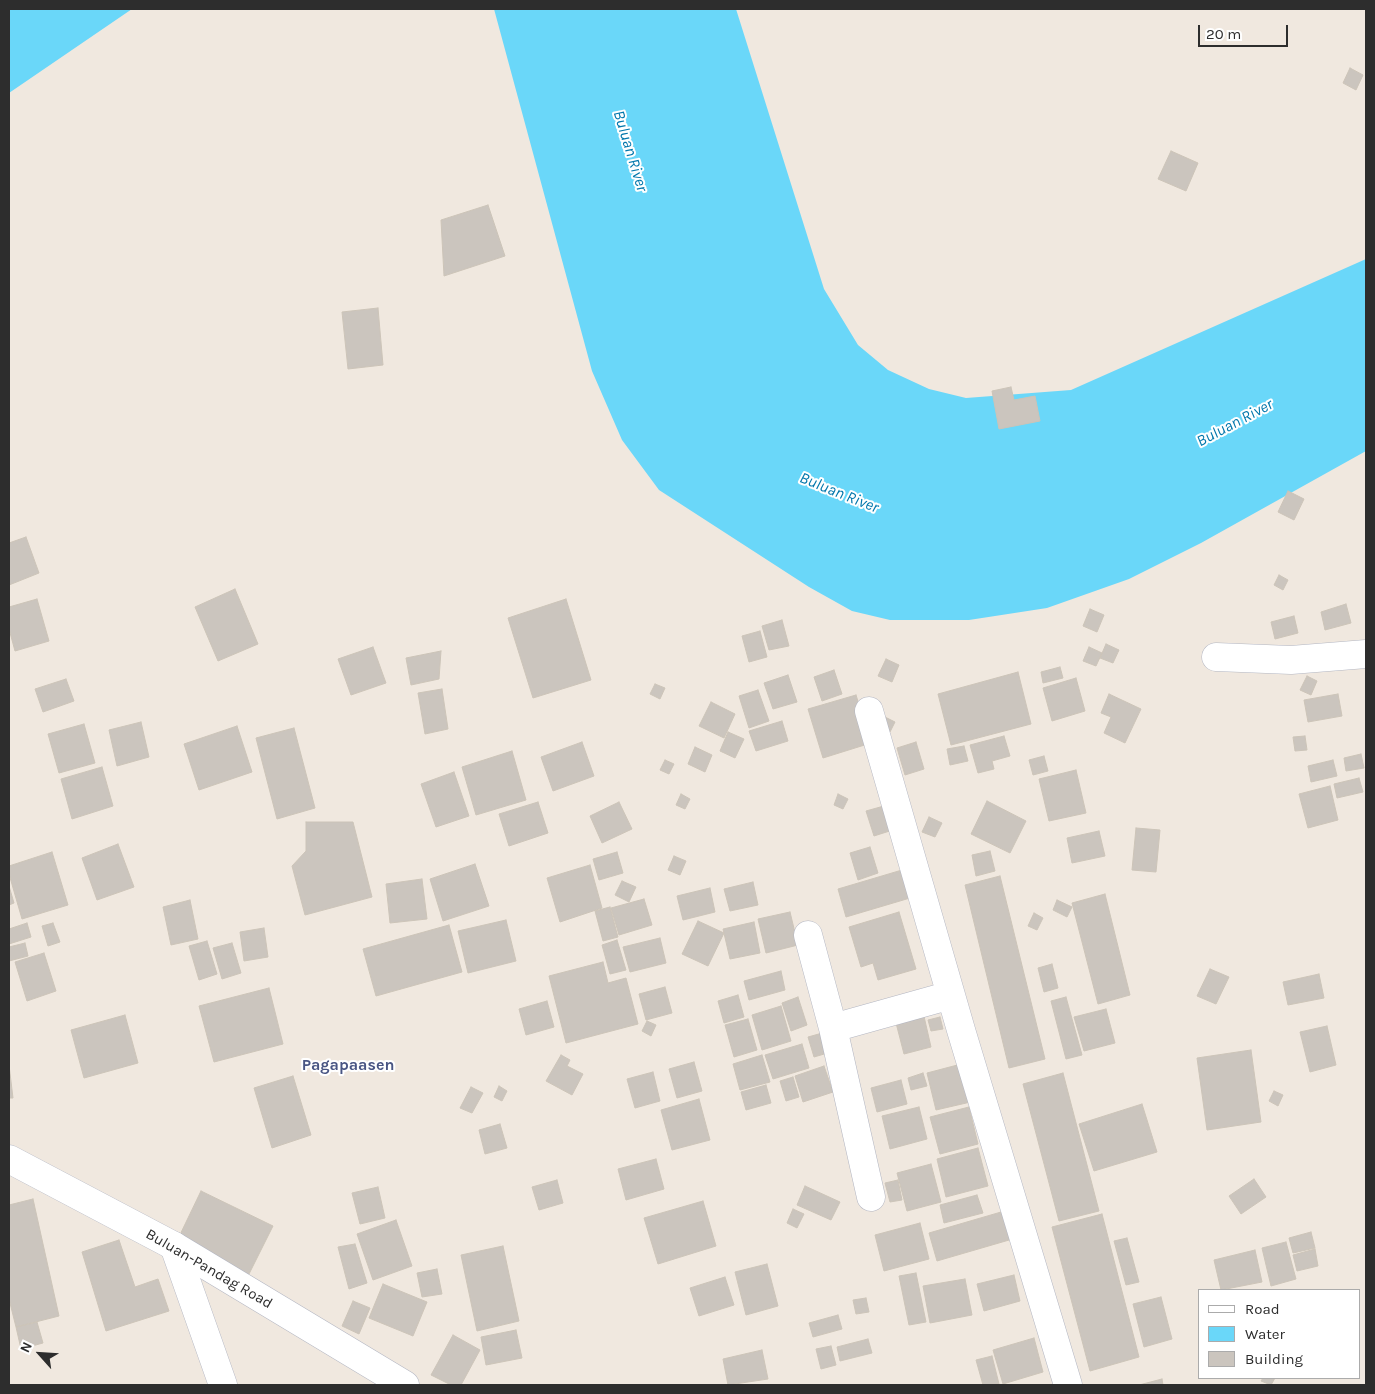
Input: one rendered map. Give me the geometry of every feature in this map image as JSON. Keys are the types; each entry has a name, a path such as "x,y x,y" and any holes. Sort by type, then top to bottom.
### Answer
{"street":[{"path":"1216,657 1291,660 1366,654"},
{"path":"868,711 1068,1385"},
{"path":"808,935 833,1028 871,1197"},
{"path":"833,1028 951,995"},
{"name":"Buluan-Pandag Road","path":"9,1159 174,1246 405,1385"},
{"path":"174,1246 224,1385"}],"water":[{"path":"9,9 132,9 9,93"},
{"name":"Buluan River","path":"494,9 736,9 824,289 858,345 888,370 929,389 966,398 1071,390 1366,259 1366,451 1201,543 1129,579 1047,608 969,620 890,620 852,611 809,587 659,490 622,440 592,371"}],"building":[{"path":"1350,68 1363,75 1356,90 1343,83"},
{"path":"1171,151 1198,163 1186,191 1158,179"},
{"path":"488,205 505,256 444,276 441,220"},
{"path":"378,308 383,365 348,369 342,312"},
{"path":"1011,387 1014,400 1035,396 1040,421 999,429 992,391"},
{"path":"1288,491 1304,499 1294,520 1278,512"},
{"path":"26,537 39,573 9,585 9,543"},
{"path":"1279,575 1288,580 1283,590 1274,585"},
{"path":"235,589 258,644 218,661 195,607"},
{"path":"37,599 49,641 15,651 9,629 9,607"},
{"path":"566,599 591,680 533,698 508,618"},
{"path":"1346,604 1351,623 1325,630 1321,612"},
{"path":"1090,609 1104,615 1097,632 1083,626"},
{"path":"1294,616 1298,633 1275,639 1271,622"},
{"path":"782,620 789,646 769,650 762,626"},
{"path":"760,631 767,657 749,662 742,636"},
{"path":"1106,644 1119,650 1113,663 1100,658"},
{"path":"373,647 386,683 351,695 338,659"},
{"path":"1089,647 1102,653 1096,666 1083,661"},
{"path":"441,651 439,679 411,685 406,658"},
{"path":"886,659 899,665 892,682 878,676"},
{"path":"1060,667 1063,678 1043,683 1041,672"},
{"path":"834,670 842,694 822,701 814,677"},
{"path":"1018,672 1031,724 951,745 938,694"},
{"path":"788,675 797,702 773,709 764,683"},
{"path":"1307,676 1317,681 1311,695 1300,690"},
{"path":"1076,678 1085,711 1052,721 1043,688"},
{"path":"66,679 74,701 43,712 35,689"},
{"path":"655,684 665,688 660,699 650,694"},
{"path":"442,689 448,729 425,734 418,693"},
{"path":"758,690 769,721 749,728 739,696"},
{"path":"1109,694 1141,709 1125,743 1104,733 1111,717 1101,713"},
{"path":"1338,694 1342,716 1308,722 1304,700"},
{"path":"856,695 871,743 823,758 808,709"},
{"path":"711,702 735,714 724,738 699,726"},
{"path":"885,717 895,722 890,732 881,728"},
{"path":"782,721 788,741 756,751 749,731"},
{"path":"141,722 149,757 117,766 109,730"},
{"path":"84,724 95,763 59,773 48,734"},
{"path":"237,726 252,772 199,790 184,744"},
{"path":"294,728 315,808 277,819 256,738"},
{"path":"728,732 744,739 735,758 720,751"},
{"path":"1004,736 1010,756 992,761 994,769 978,773 970,745"},
{"path":"1305,736 1307,750 1295,751 1293,737"},
{"path":"582,742 594,776 553,791 541,757"},
{"path":"916,742 924,769 905,775 897,748"},
{"path":"964,746 968,761 950,765 947,749"},
{"path":"695,747 712,755 705,772 688,764"},
{"path":"512,751 526,800 476,815 462,767"},
{"path":"1361,754 1364,768 1346,771 1344,758"},
{"path":"1044,756 1048,771 1033,775 1029,760"},
{"path":"665,760 674,764 669,774 660,770"},
{"path":"1333,760 1337,776 1311,782 1308,766"},
{"path":"102,767 113,806 72,819 61,779"},
{"path":"1076,770 1086,813 1049,821 1039,779"},
{"path":"454,772 469,816 436,827 421,784"},
{"path":"1359,778 1363,792 1337,798 1334,784"},
{"path":"1330,786 1338,820 1308,828 1299,794"},
{"path":"681,794 690,799 685,809 676,805"},
{"path":"838,794 848,799 843,809 834,805"},
{"path":"987,801 1026,821 1010,853 971,834"},
{"path":"538,802 548,833 509,846 499,814"},
{"path":"619,802 632,829 602,843 590,816"},
{"path":"891,804 899,828 874,836 866,811"},
{"path":"929,817 942,823 935,837 922,832"},
{"path":"306,822 353,822 372,897 305,915 292,866 306,851"},
{"path":"1136,828 1160,830 1156,872 1132,870"},
{"path":"1099,831 1105,856 1072,863 1067,838"},
{"path":"118,844 134,887 97,900 82,858"},
{"path":"870,847 878,873 858,880 850,853"},
{"path":"990,851 995,871 976,876 972,855"},
{"path":"52,852 68,905 22,919 9,874 9,866"},
{"path":"617,852 623,873 599,880 593,859"},
{"path":"674,856 686,861 680,875 668,870"},
{"path":"475,864 489,906 443,921 430,879"},
{"path":"590,865 602,908 560,922 547,878"},
{"path":"902,870 910,898 846,917 838,889"},
{"path":"1000,876 1045,1059 1009,1068 965,885"},
{"path":"422,879 427,919 390,923 386,884"},
{"path":"622,881 636,887 629,902 615,895"},
{"path":"753,882 758,905 730,911 724,889"},
{"path":"9,886 14,903 9,905"},
{"path":"710,888 715,912 683,920 677,896"},
{"path":"1105,894 1130,995 1098,1004 1072,903"},
{"path":"644,899 652,925 619,935 611,908"},
{"path":"190,900 198,939 171,945 163,907"},
{"path":"1057,900 1072,907 1067,917 1053,910"},
{"path":"610,907 618,937 603,941 595,911"},
{"path":"790,912 798,945 766,953 758,919"},
{"path":"899,912 916,969 878,980 873,963 861,967 849,927"},
{"path":"1034,913 1043,918 1037,930 1028,926"},
{"path":"506,920 516,961 468,973 458,931"},
{"path":"698,921 724,933 708,966 682,954"},
{"path":"754,922 760,953 730,959 723,929"},
{"path":"27,923 31,937 9,944 9,929"},
{"path":"53,923 60,942 48,946 42,926"},
{"path":"449,925 462,972 376,996 363,949"},
{"path":"264,928 268,957 244,961 240,932"},
{"path":"660,938 666,963 630,972 623,947"},
{"path":"617,940 626,970 610,974 602,945"},
{"path":"207,941 217,974 199,980 189,946"},
{"path":"25,943 28,956 9,961 9,947"},
{"path":"232,943 241,973 222,979 213,948"},
{"path":"44,953 56,991 27,1001 15,962"},
{"path":"603,962 608,983 626,978 638,1024 566,1043 549,976"},
{"path":"1052,964 1058,988 1044,992 1038,968"},
{"path":"1210,969 1229,977 1216,1004 1197,996"},
{"path":"781,971 785,990 749,1000 744,981"},
{"path":"1319,974 1324,998 1288,1005 1283,982"},
{"path":"665,987 672,1013 646,1020 639,994"},
{"path":"269,988 283,1044 214,1062 199,1006"},
{"path":"738,995 744,1017 724,1023 718,1001"},
{"path":"798,997 807,1025 791,1031 782,1003"},
{"path":"1066,997 1082,1055 1066,1059 1051,1001"},
{"path":"547,1001 554,1027 526,1035 519,1009"},
{"path":"781,1006 791,1041 762,1050 752,1015"},
{"path":"1106,1009 1115,1043 1084,1051 1074,1017"},
{"path":"923,1012 931,1047 904,1054 895,1019"},
{"path":"125,1015 138,1063 84,1078 71,1030"},
{"path":"940,1017 943,1029 931,1031 928,1020"},
{"path":"748,1019 757,1050 734,1057 725,1025"},
{"path":"647,1021 656,1025 651,1036 642,1031"},
{"path":"1327,1026 1336,1065 1310,1072 1300,1032"},
{"path":"826,1032 831,1052 814,1057 808,1037"},
{"path":"802,1044 809,1068 773,1079 765,1055"},
{"path":"1251,1050 1261,1122 1207,1130 1197,1058"},
{"path":"561,1055 570,1060 567,1066 583,1074 572,1095 546,1081"},
{"path":"762,1055 770,1082 740,1090 733,1064"},
{"path":"694,1062 702,1091 677,1098 669,1069"},
{"path":"965,1063 975,1101 936,1110 927,1073"},
{"path":"9,1065 13,1098 9,1098"},
{"path":"824,1066 833,1092 803,1102 795,1076"},
{"path":"653,1072 660,1101 635,1108 627,1079"},
{"path":"923,1073 927,1086 911,1090 908,1078"},
{"path":"1063,1073 1099,1211 1059,1221 1023,1084"},
{"path":"293,1076 311,1135 272,1148 254,1088"},
{"path":"793,1077 799,1097 786,1101 780,1081"},
{"path":"901,1080 907,1104 877,1112 871,1088"},
{"path":"766,1085 771,1103 746,1110 741,1092"},
{"path":"499,1086 507,1091 502,1101 494,1097"},
{"path":"471,1087 483,1093 472,1113 460,1108"},
{"path":"1274,1091 1283,1095 1278,1106 1269,1101"},
{"path":"699,1099 710,1140 672,1150 661,1110"},
{"path":"1142,1104 1157,1152 1094,1171 1079,1124"},
{"path":"919,1107 927,1139 890,1149 882,1116"},
{"path":"969,1107 978,1144 940,1154 930,1117"},
{"path":"500,1124 507,1148 485,1154 479,1130"},
{"path":"978,1148 988,1186 946,1197 937,1159"},
{"path":"656,1159 664,1189 626,1200 618,1169"},
{"path":"931,1164 941,1202 907,1211 897,1173"},
{"path":"1254,1179 1266,1197 1241,1214 1229,1196"},
{"path":"557,1180 563,1203 539,1210 532,1187"},
{"path":"898,1180 902,1200 890,1202 885,1183"},
{"path":"805,1186 840,1202 831,1220 797,1205"},
{"path":"378,1187 385,1218 360,1224 352,1193"},
{"path":"201,1191 273,1226 247,1278 176,1243"},
{"path":"977,1195 983,1213 944,1223 940,1205"},
{"path":"33,1199 59,1316 16,1327 9,1299 9,1205"},
{"path":"703,1201 716,1246 658,1264 644,1218"},
{"path":"793,1209 804,1214 797,1228 787,1223"},
{"path":"1008,1210 1016,1238 937,1261 929,1233"},
{"path":"1102,1214 1139,1357 1090,1371 1052,1227"},
{"path":"396,1220 412,1266 373,1280 357,1234"},
{"path":"920,1223 929,1259 884,1271 875,1235"},
{"path":"1311,1232 1315,1248 1293,1253 1289,1238"},
{"path":"1127,1238 1139,1282 1126,1285 1114,1241"},
{"path":"119,1240 135,1287 158,1279 169,1311 106,1331 82,1252"},
{"path":"1286,1242 1296,1279 1271,1286 1262,1248"},
{"path":"355,1244 367,1283 349,1289 338,1247"},
{"path":"503,1246 519,1321 477,1331 461,1255"},
{"path":"1315,1249 1318,1266 1297,1271 1293,1255"},
{"path":"1255,1250 1262,1282 1221,1289 1214,1260"},
{"path":"767,1264 778,1306 746,1315 735,1272"},
{"path":"437,1269 442,1294 422,1297 417,1273"},
{"path":"916,1273 926,1322 909,1325 899,1276"},
{"path":"1014,1275 1020,1301 984,1311 977,1284"},
{"path":"725,1277 734,1305 699,1316 690,1288"},
{"path":"965,1279 972,1315 930,1323 923,1286"},
{"path":"383,1284 427,1302 413,1336 369,1318"},
{"path":"1161,1297 1172,1339 1144,1347 1133,1304"},
{"path":"866,1298 869,1312 856,1314 853,1300"},
{"path":"353,1301 370,1308 359,1334 342,1326"},
{"path":"838,1315 842,1329 813,1337 809,1323"},
{"path":"37,1322 43,1343 21,1349 16,1327"},
{"path":"516,1330 522,1358 486,1365 481,1337"},
{"path":"453,1335 480,1350 461,1385 451,1385 431,1375"},
{"path":"1034,1338 1043,1372 1003,1384 993,1350"},
{"path":"868,1339 872,1353 840,1361 837,1347"},
{"path":"831,1346 836,1365 821,1369 816,1349"},
{"path":"762,1350 768,1379 728,1385 723,1359"},
{"path":"992,1356 999,1384 983,1385 976,1360"},
{"path":"1162,1379 1163,1385 1139,1385"},
{"path":"1262,1379 1274,1379 1271,1385 1261,1381"}],"district":[{"name":"Pagapaasen","path":"348,1065"}]}
